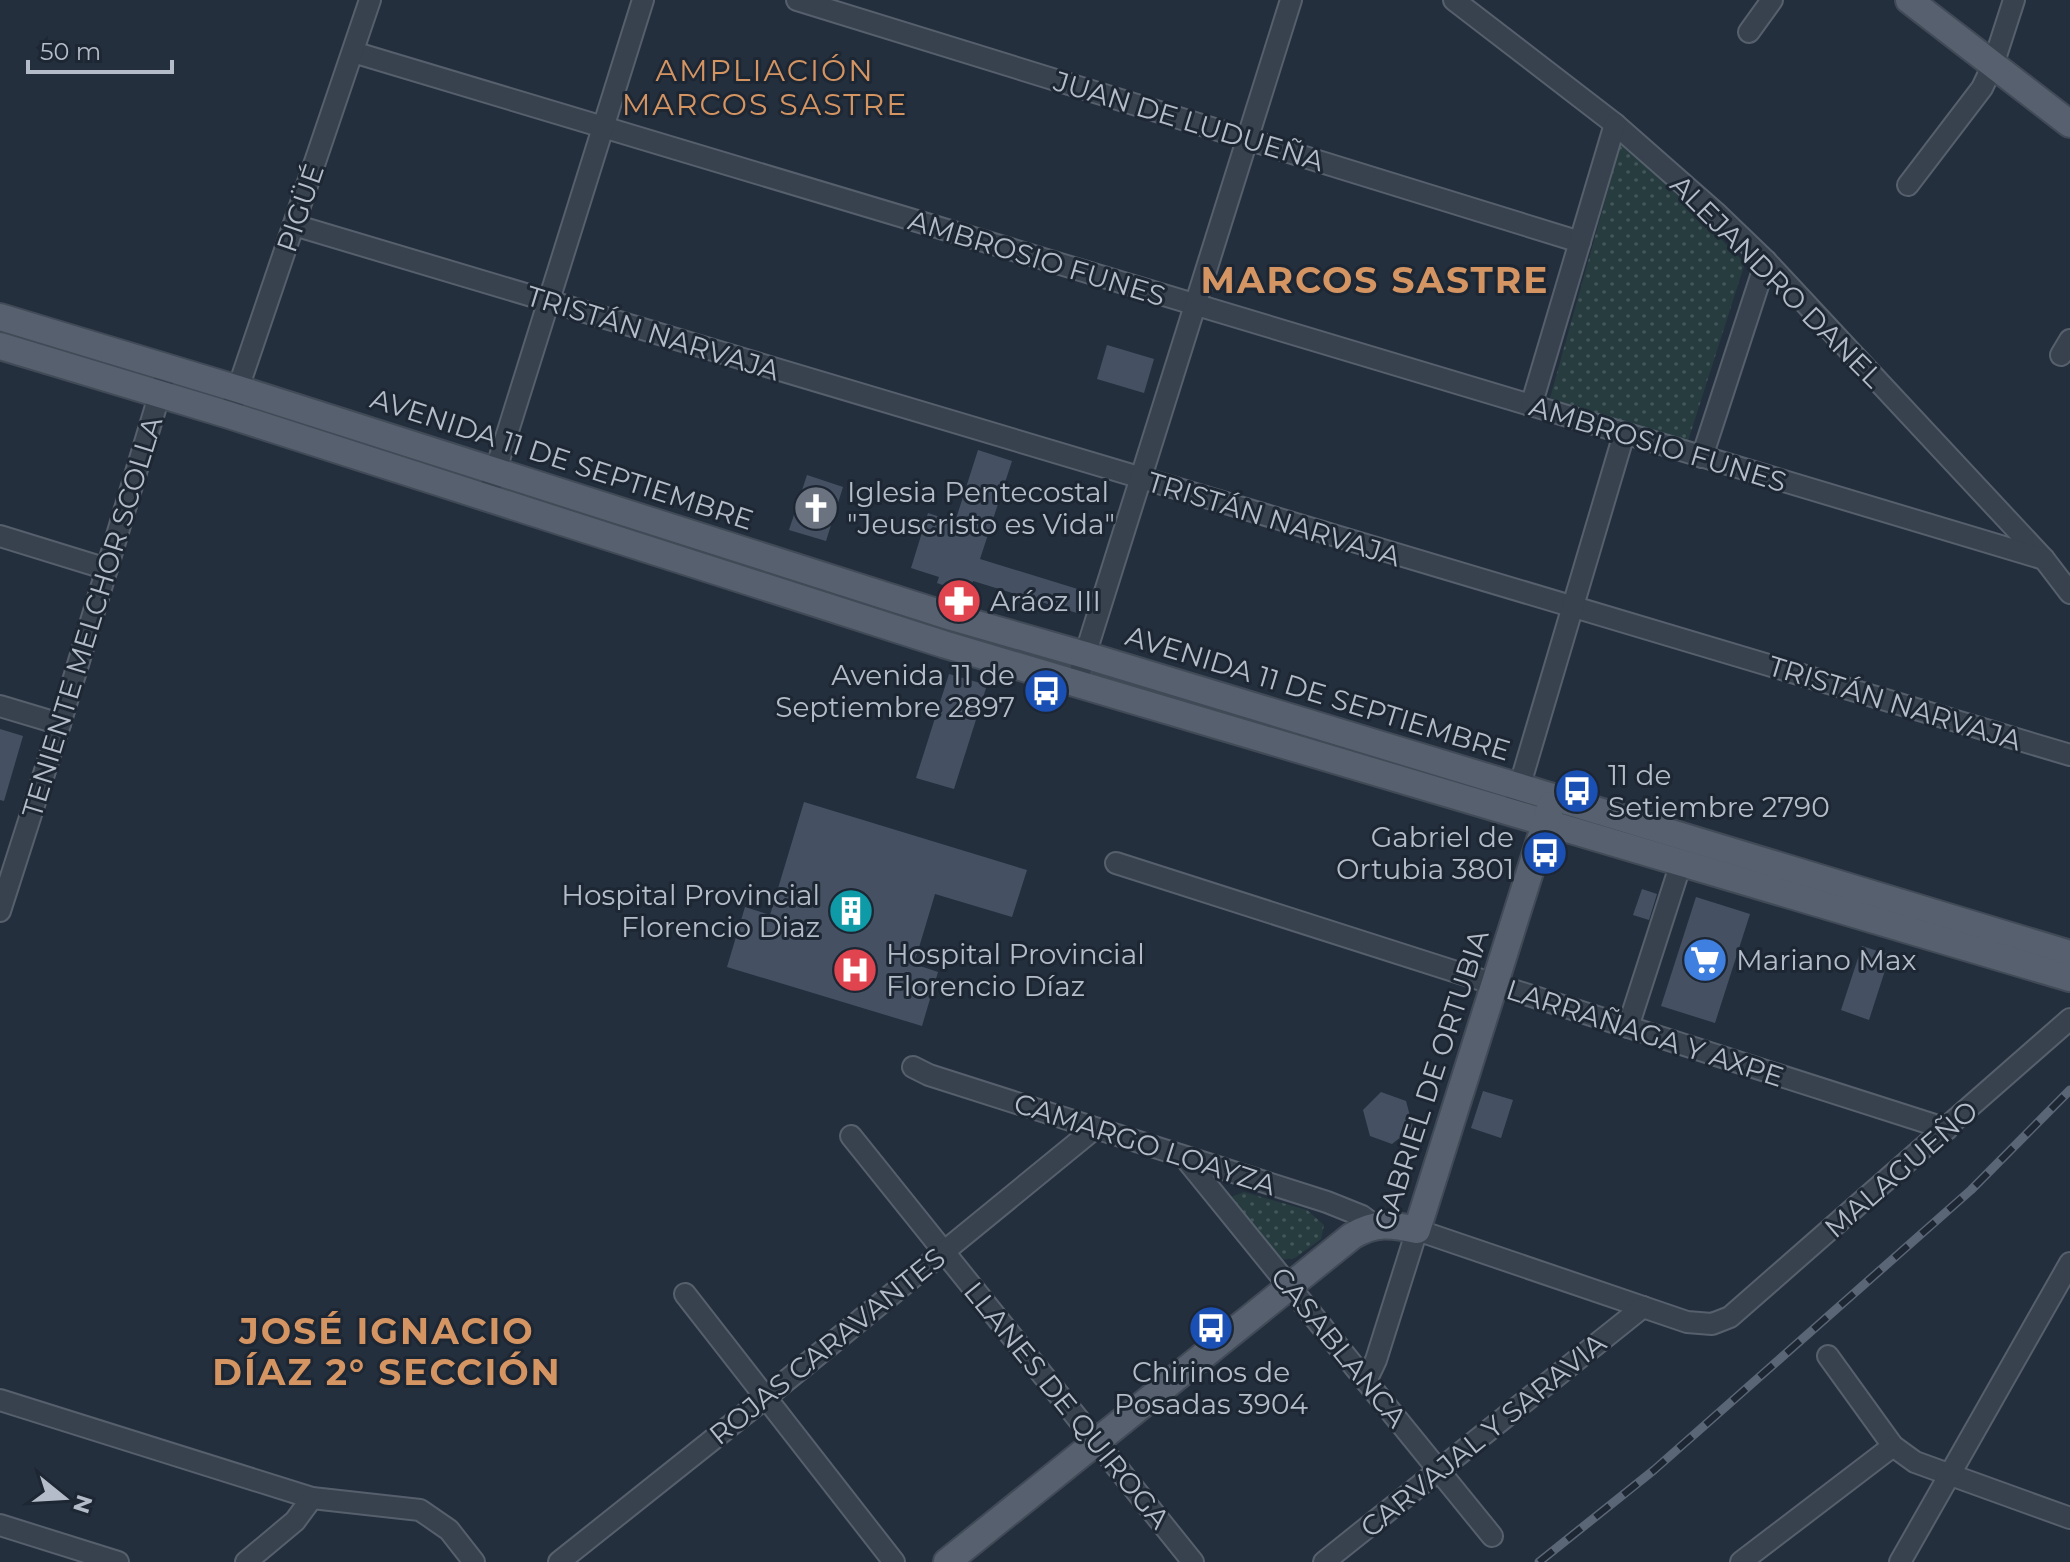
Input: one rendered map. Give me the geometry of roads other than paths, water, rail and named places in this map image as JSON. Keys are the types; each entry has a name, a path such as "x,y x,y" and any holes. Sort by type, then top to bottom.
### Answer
{"main road":[{"path":"1909,0 2070,124"},
{"name":"AVENIDA 11 DE SEPTIEMBRE","path":"0,317 164,381 229,415 935,642 1076,684 1516,799 2070,954"},
{"name":"AVENIDA 11 DE SEPTIEMBRE","path":"0,346 164,381 238,389 952,617 1085,655 1516,799"},
{"name":"AVENIDA 11 DE SEPTIEMBRE","path":"1550,809 1681,863 2070,978"},
{"name":"GABRIEL DE ORTUBIA","path":"1417,1230 1550,809"},
{"path":"947,1562 1352,1236 1374,1225 1417,1230"}],"street":[{"name":"PIGÜÉ","path":"229,415 370,0"},
{"path":"487,498 643,0"},
{"name":"JUAN DE LUDUEÑA","path":"797,0 1580,242"},
{"path":"1076,684 1291,0"},
{"name":"ALEJANDRO DANEL","path":"1454,0 1615,124 1766,261 2044,559 2070,593"},
{"path":"1749,32 1772,0"},
{"path":"1908,185 1982,88 1993,65 2014,0"},
{"name":"AMBROSIO FUNES","path":"353,52 2044,559"},
{"path":"1531,406 1615,124"},
{"name":"TRISTÁN NARVAJA","path":"294,225 2070,755"},
{"path":"1702,457 1766,261"},
{"name":"TENIENTE MELCHOR SCOLLA","path":"0,911 164,381"},
{"path":"1516,799 1624,434"},
{"path":"0,536 107,569"},
{"path":"0,706 60,724"},
{"name":"LARRAÑAGA Y AXPE","path":"1116,863 1947,1129"},
{"path":"1628,1027 1681,863"},
{"name":"MALAGUEÑO","path":"1643,1307 1697,1323 1712,1324 1730,1317 2070,1019"},
{"name":"CAMARGO LOAYZA","path":"913,1067 929,1075 1337,1206 1362,1216 1374,1225"},
{"name":"ROJAS CARAVANTES","path":"559,1562 1094,1129"},
{"name":"LLANES DE QUIROGA","path":"851,1136 1193,1562"},
{"name":"CASABLANCA","path":"1185,1158 1492,1536"},
{"path":"1417,1230 1643,1307"},
{"name":"GABRIEL DE ORTUBIA","path":"1366,1381 1376,1360 1417,1230"},
{"path":"1900,1562 2070,1263"},
{"path":"685,1294 894,1562"},
{"name":"CARVAJAL Y SARAVIA","path":"1324,1562 1643,1307"},
{"path":"1828,1356 1893,1446 1915,1462 2070,1518"},
{"path":"0,1400 312,1498 420,1510 449,1530 474,1562"},
{"path":"1741,1562 1893,1446"},
{"path":"246,1562 295,1521 312,1498"},
{"path":"0,1525 118,1562"}],"railway":[{"path":"1539,1562 1654,1470 1971,1190 2070,1090"}],"place":[{"name":"Iglesia Pentecostal \"Jeuscristo es Vida\"","path":"816,508"},
{"name":"Aráoz III","path":"959,601"},
{"name":"Avenida 11 de Septiembre 2897","path":"1046,691"},
{"name":"11 de Setiembre 2790","path":"1577,791"},
{"name":"Gabriel de Ortubia 3801","path":"1545,853"},
{"name":"Hospital Provincial Florencio Diaz","path":"851,911"},
{"name":"Mariano Max","path":"1705,960"},
{"name":"Hospital Provincial Florencio Díaz","path":"855,970"},
{"name":"Chirinos de Posadas 3904","path":"1211,1328"}],"district":[{"name":"AMPLIACIÓN MARCOS SASTRE","path":"765,88"},
{"name":"MARCOS SASTRE","path":"1375,280"},
{"name":"JOSÉ IGNACIO DÍAZ 2° SECCIÓN","path":"387,1352"}]}
